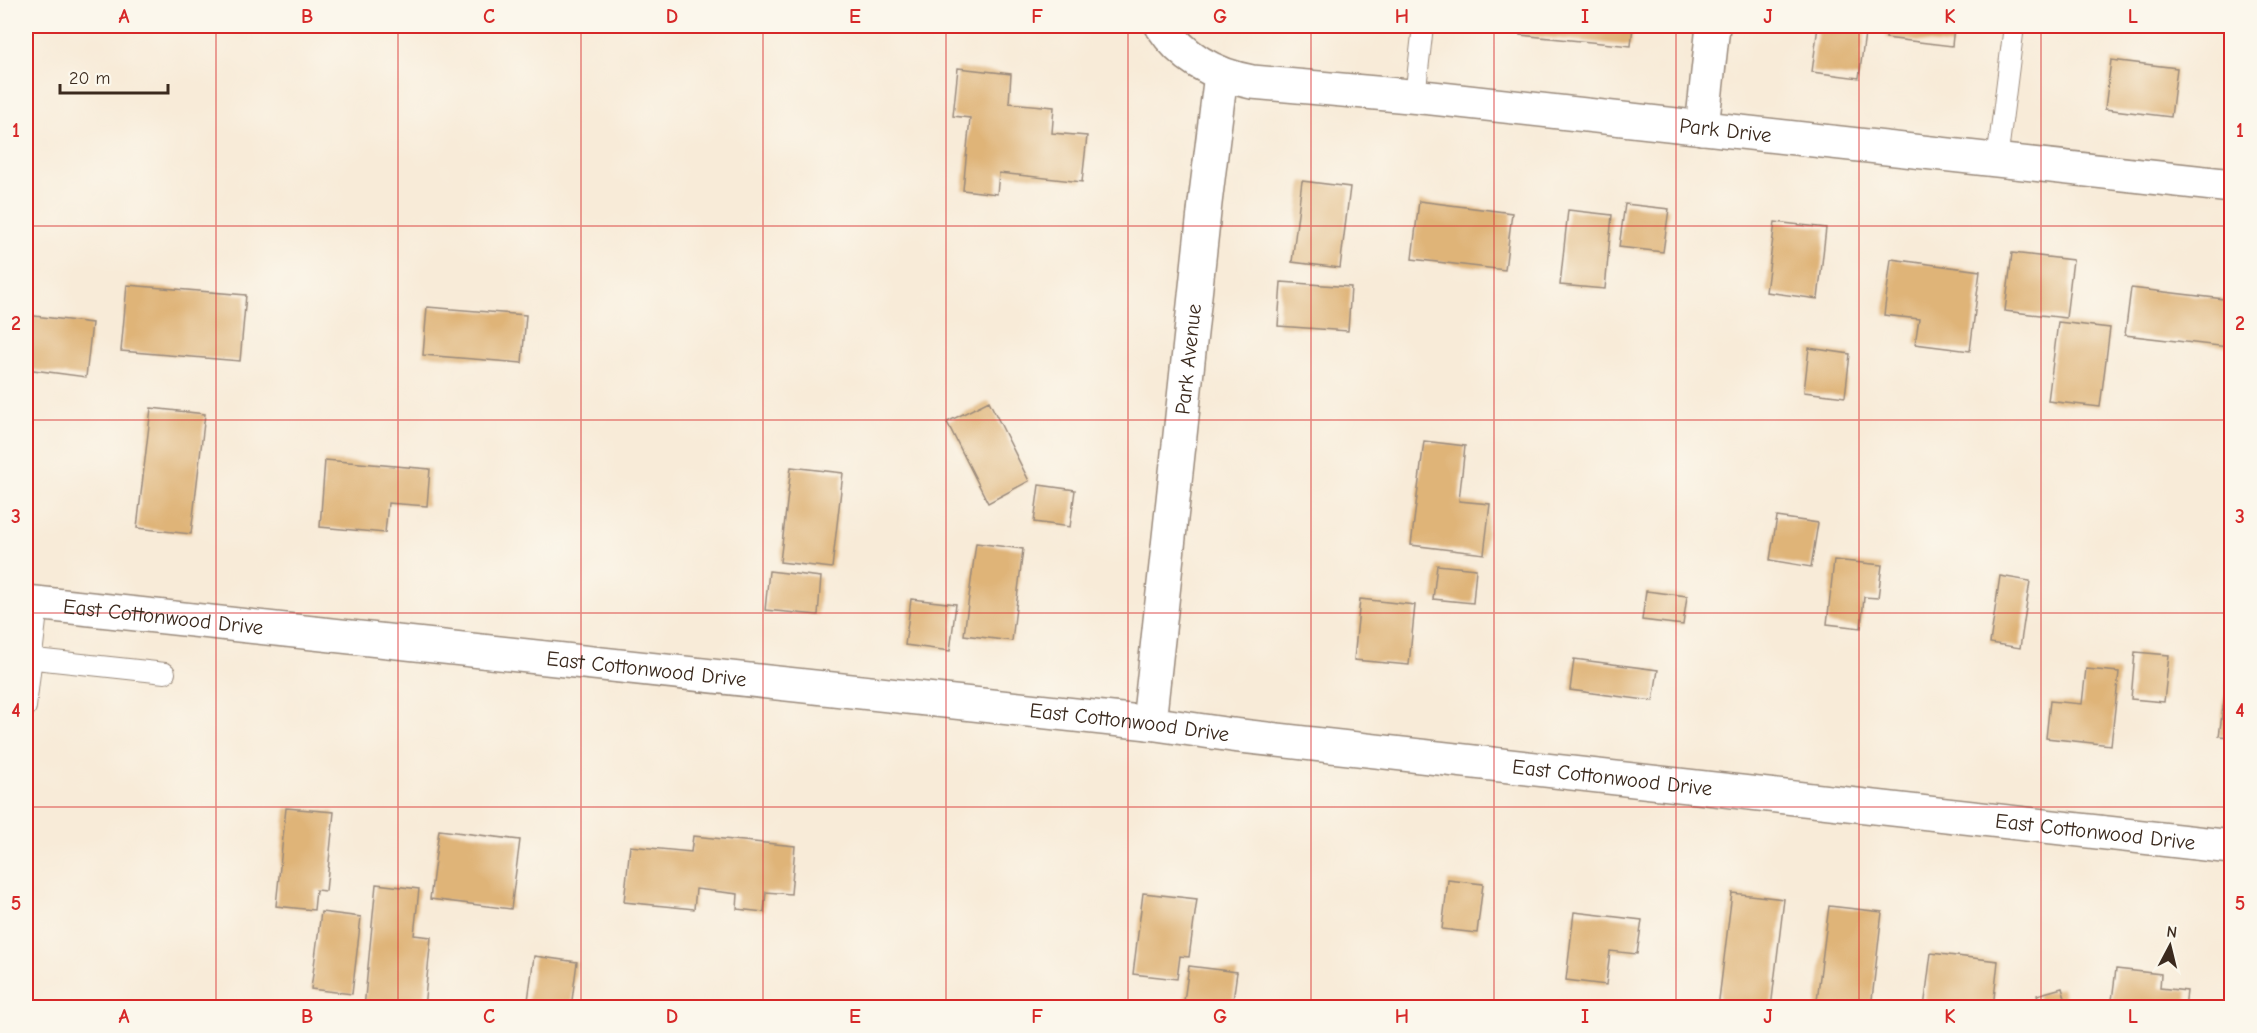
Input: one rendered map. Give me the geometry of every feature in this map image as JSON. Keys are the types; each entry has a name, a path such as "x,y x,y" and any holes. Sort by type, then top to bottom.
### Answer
{"street":[{"path":"1162,26 1173,42 1192,60 1221,74"},
{"path":"1702,128 1713,26"},
{"name":"Park Drive","path":"1221,74 1252,82 1415,97 2232,186"},
{"name":"Park Avenue","path":"1149,723 1221,74"},
{"name":"East Cottonwood Drive","path":"32,603 1149,723 1244,736 2232,847"}],"lane":[{"path":"1415,97 1423,26"},
{"path":"1997,161 2014,26"},
{"path":"26,707 32,603"},
{"path":"28,658 165,674"}],"building":[{"path":"980,26 1022,26 1021,32"},
{"path":"1521,26 1633,26 1631,46 1520,35"},
{"path":"1818,26 1866,26 1859,78 1812,72"},
{"path":"1888,26 1954,26 1952,46 1886,38"},
{"path":"2111,60 2177,68 2171,117 2105,109"},
{"path":"958,68 1011,74 1009,103 1054,107 1052,133 1087,136 1082,182 999,173 997,194 963,190 970,118 953,116"},
{"path":"1302,181 1350,187 1340,268 1292,262"},
{"path":"1419,201 1512,213 1505,270 1412,259"},
{"path":"1625,204 1669,209 1663,252 1619,247"},
{"path":"1568,210 1612,215 1605,289 1560,285"},
{"path":"1775,222 1826,228 1818,299 1766,292"},
{"path":"2012,253 2073,260 2066,318 2005,311"},
{"path":"1891,259 1980,271 1970,351 1915,344 1919,319 1884,315"},
{"path":"1281,282 1351,287 1348,331 1278,326"},
{"path":"127,285 246,295 240,361 121,351"},
{"path":"2131,288 2232,300 2228,347 2125,335"},
{"path":"427,307 526,315 522,363 423,355"},
{"path":"26,315 92,323 86,377 26,369"},
{"path":"2058,322 2110,328 2100,407 2048,401"},
{"path":"1809,348 1850,354 1845,397 1804,392"},
{"path":"989,401 1029,481 988,503 947,422"},
{"path":"151,408 205,414 191,534 137,528"},
{"path":"1424,441 1465,446 1459,501 1490,504 1484,554 1411,545"},
{"path":"325,460 430,469 427,506 388,503 385,533 320,527"},
{"path":"791,467 843,473 832,568 780,562"},
{"path":"1039,485 1075,490 1070,527 1034,522"},
{"path":"1777,517 1818,523 1811,567 1770,560"},
{"path":"976,543 1023,549 1012,641 964,635"},
{"path":"1834,560 1882,565 1878,598 1864,597 1861,628 1827,624"},
{"path":"1437,565 1476,569 1473,603 1433,599"},
{"path":"769,571 821,577 818,615 765,610"},
{"path":"2000,576 2030,581 2020,648 1990,643"},
{"path":"1646,591 1687,596 1683,625 1642,620"},
{"path":"911,599 956,604 950,651 905,645"},
{"path":"1360,599 1415,605 1409,665 1354,660"},
{"path":"2135,652 2169,655 2164,702 2131,699"},
{"path":"1574,659 1658,670 1653,701 1570,690"},
{"path":"2086,669 2119,672 2111,745 2046,738 2050,701 2082,704"},
{"path":"2228,672 2232,672 2232,737 2219,736"},
{"path":"286,808 334,812 326,891 316,890 314,910 276,906"},
{"path":"439,830 520,840 511,909 430,899"},
{"path":"693,836 795,846 791,894 766,892 764,912 737,909 738,894 696,889 694,909 624,902 630,846 691,852"},
{"path":"1448,880 1483,884 1477,933 1442,929"},
{"path":"376,884 419,889 414,935 431,937 424,1008 364,1008"},
{"path":"1143,893 1197,899 1189,957 1180,956 1177,979 1133,974"},
{"path":"1732,893 1784,899 1771,1008 1718,1008"},
{"path":"1829,906 1882,912 1871,1008 1816,1008"},
{"path":"321,912 361,917 352,994 311,989"},
{"path":"1574,912 1642,920 1637,954 1610,951 1606,985 1566,980"},
{"path":"1931,953 1998,961 1993,1008 1924,1008"},
{"path":"534,956 577,962 571,1008 527,1008"},
{"path":"1189,966 1237,972 1232,1008 1183,1008"},
{"path":"2116,969 2161,974 2160,988 2187,991 2185,1008 2111,1008"},
{"path":"2062,988 2068,1008 2040,1008 2037,995"}]}
